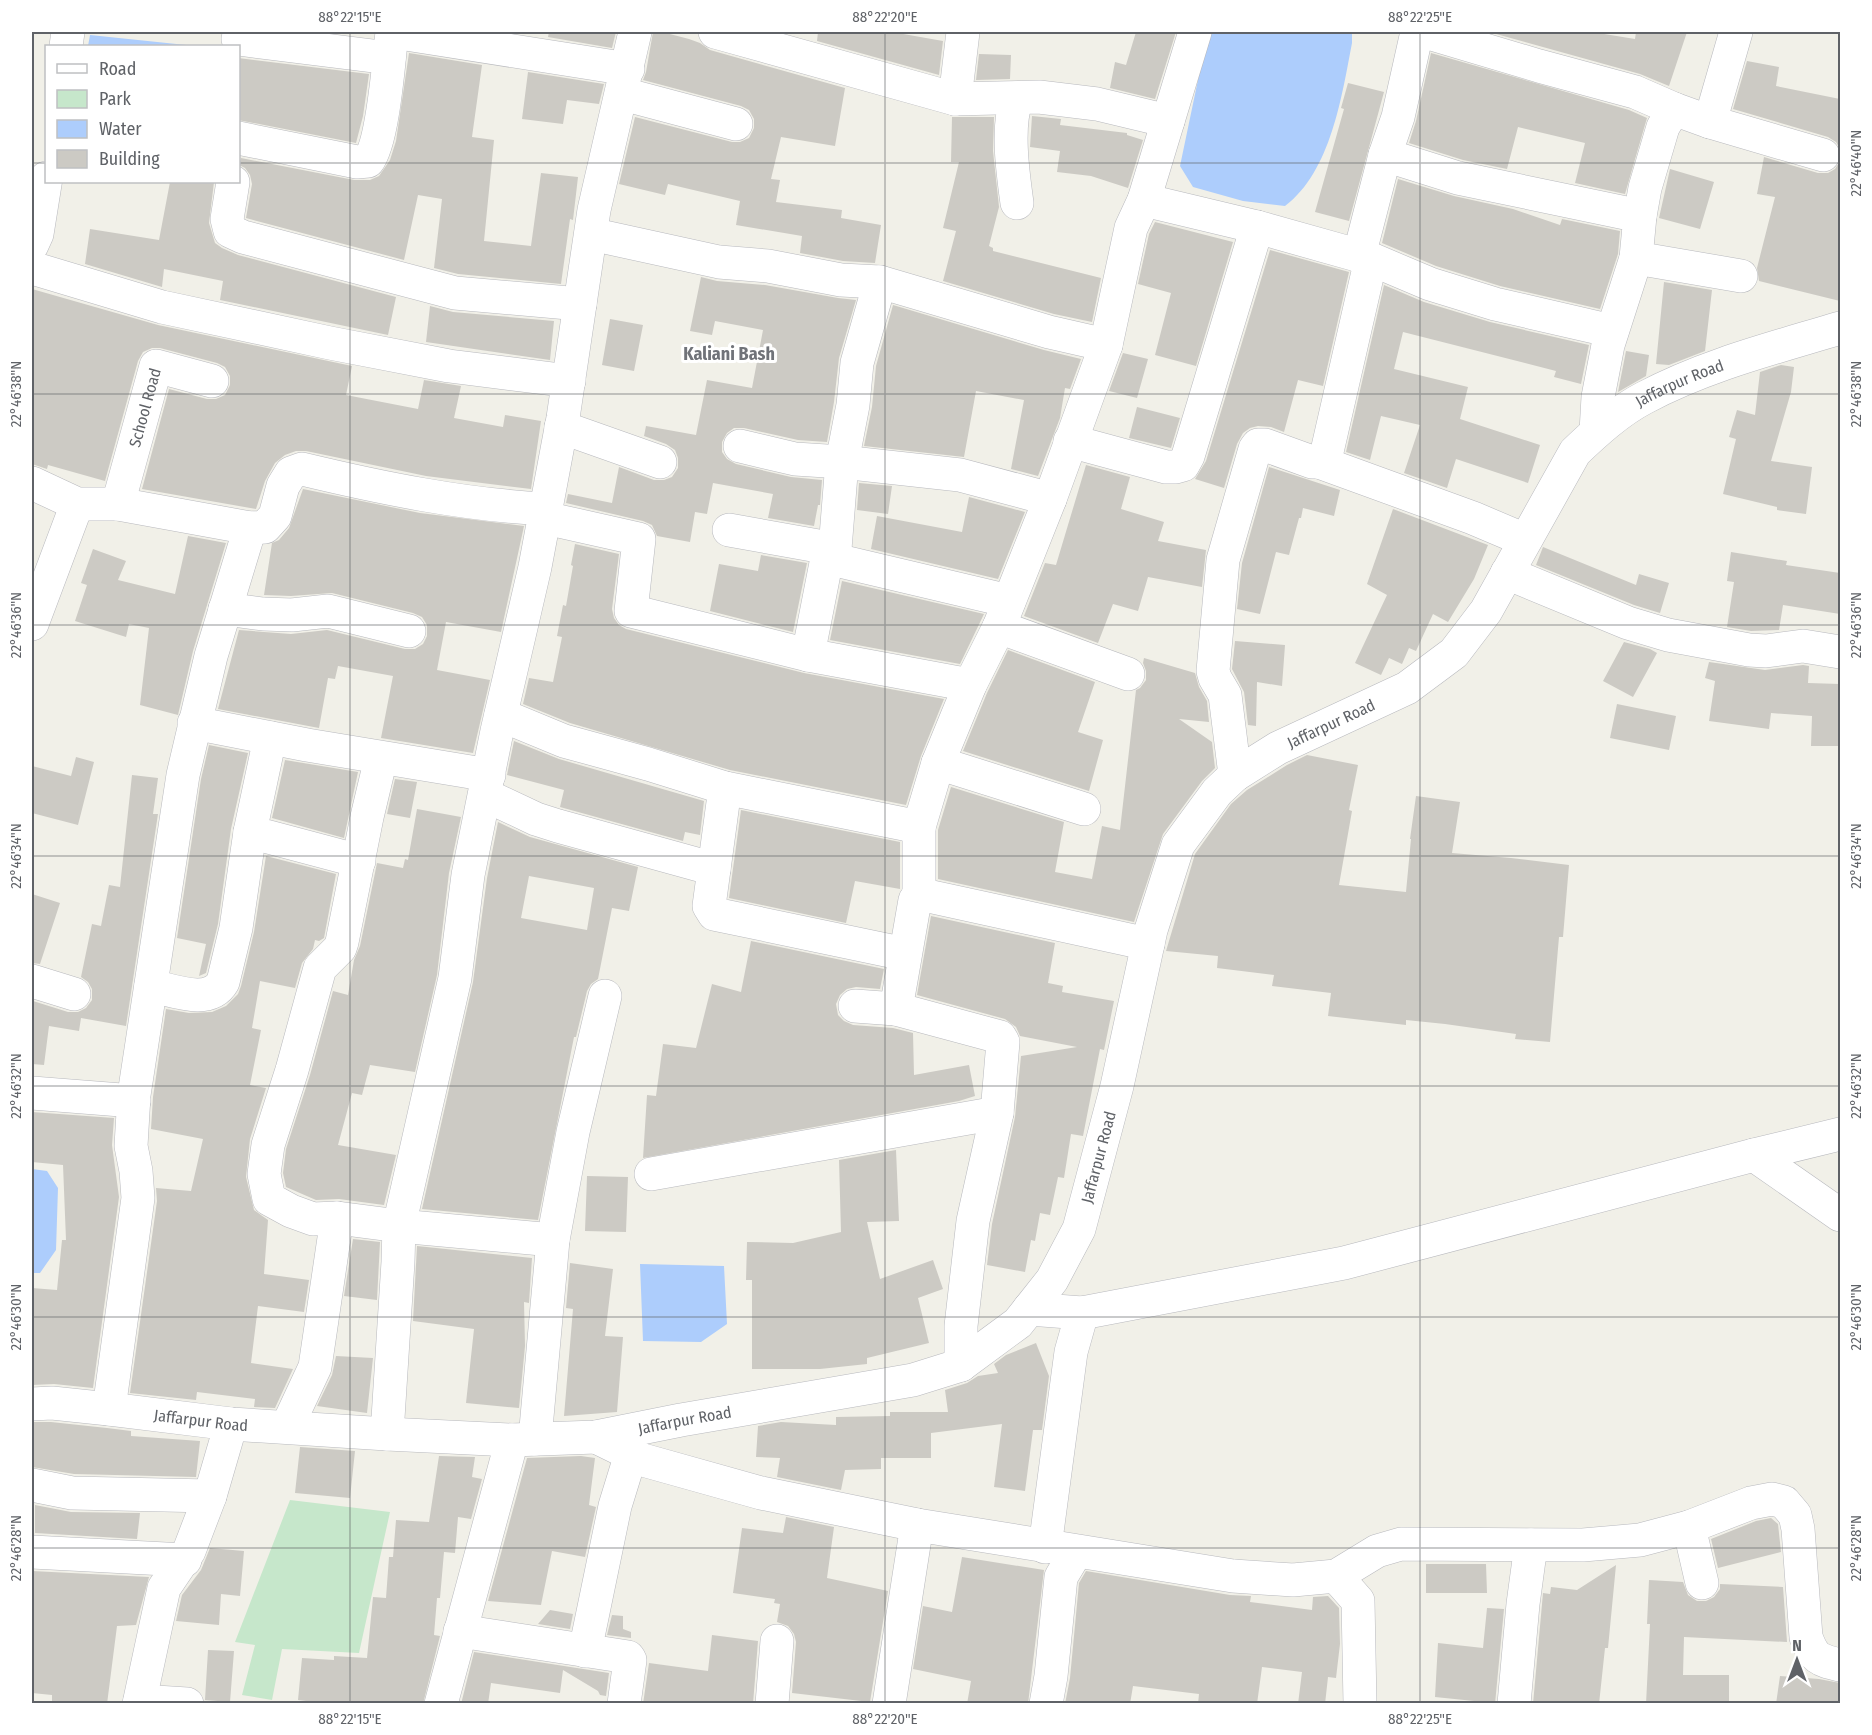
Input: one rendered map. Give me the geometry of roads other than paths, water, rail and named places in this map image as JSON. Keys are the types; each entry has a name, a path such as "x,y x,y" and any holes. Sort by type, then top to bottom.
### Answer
{"street":[{"path":"387,1434 399,1226 455,978 468,875 561,428 594,210 636,32"},
{"path":"715,32 955,99 1039,97 1097,104 1168,121"},
{"path":"955,99 963,32"},
{"path":"896,1009 912,906 919,896 919,827 938,763 970,685 1004,614 1050,499 1106,345 1131,228 1144,200 1196,32"},
{"path":"1319,462 1326,456 1385,155 1398,117 1417,32"},
{"path":"1425,32 1635,92 1710,122 1822,155"},
{"path":"1710,122 1736,32"},
{"path":"238,39 392,40 625,81 736,123"},
{"path":"240,143 357,162 368,161 374,154 380,128 392,40"},
{"path":"1017,98 1012,131 1011,162 1017,203"},
{"path":"1596,432 1598,397 1612,331 1636,258 1645,188 1664,127 1674,109"},
{"path":"1385,155 1458,177 1640,216"},
{"path":"32,245 37,234 45,183"},
{"path":"233,183 227,219 230,231 243,237 455,292 580,304"},
{"path":"1144,200 1257,227 1365,257 1430,284 1495,304 1612,331"},
{"path":"1071,441 1166,466 1183,465 1206,402 1257,227"},
{"path":"591,234 719,262 768,266 841,280 880,282 1049,332 1106,345"},
{"path":"1636,258 1741,276"},
{"path":"32,268 162,307 330,343 449,366 569,381"},
{"path":"808,655 831,554 857,363 880,282"},
{"name":"Jaffarpur Road","path":"32,1404 52,1403 231,1424 387,1434 523,1440 597,1437 681,1420 913,1380 961,1365 1018,1323 1052,1280 1079,1229 1117,1086 1148,944 1178,845 1217,792 1235,775 1278,748 1407,688 1454,652 1486,611 1575,452 1596,432 1643,398 1725,362 1840,328"},
{"name":"School Road","path":"118,504 156,366 212,381"},
{"path":"561,428 660,462"},
{"path":"1235,775 1224,695 1213,671 1223,560 1258,445 1264,445 1312,462 1319,462 1473,518 1525,540"},
{"path":"740,446 795,459 960,475 1050,499"},
{"path":"32,483 77,504 118,504 250,528 265,527 275,516 283,486 291,473 302,469 411,492 545,513 639,539 631,611 808,655 970,685"},
{"path":"32,624 77,504"},
{"path":"109,1409 138,1198 131,1146 134,1101 183,775 194,723 250,528"},
{"path":"729,530 831,554 1004,614 1128,674"},
{"path":"1507,573 1628,623 1668,635 1749,650 1766,651 1803,646 1840,652"},
{"path":"225,609 292,615 328,611 409,631"},
{"path":"501,715 564,741 725,788 919,827"},
{"path":"194,723 381,758 487,785 547,823 714,869"},
{"path":"151,986 199,995 211,994 218,990 223,982 236,928 250,832 270,738"},
{"path":"381,758 340,948 320,968 292,1070 268,1145 264,1174 269,1199 291,1211 313,1218 337,1218 553,1240"},
{"path":"938,763 1084,809"},
{"path":"725,788 709,906 714,914 904,954"},
{"path":"250,832 358,861"},
{"path":"919,896 928,896 1148,944"},
{"path":"32,981 74,994"},
{"path":"441,1704 460,1631 523,1440 553,1240 573,1132 605,996"},
{"path":"855,1006 896,1009 1000,1037 1004,1042 997,1113 973,1221 961,1326 961,1365"},
{"path":"32,1093 134,1101"},
{"path":"651,1174 997,1113"},
{"path":"1029,1310 1082,1313 1344,1263 1840,1134"},
{"path":"1754,1155 1840,1215"},
{"path":"287,1427 315,1367 337,1218"},
{"path":"1046,1704 1061,1577 1060,1549 1071,1352 1082,1313"},
{"path":"187,1704 140,1702 164,1588 185,1560 210,1496 231,1424"},
{"path":"597,1437 643,1460 760,1493 917,1525 1060,1549 1233,1576 1293,1580 1336,1576 1377,1551 1401,1544 1583,1545 1640,1540 1689,1527 1750,1503 1772,1499 1784,1502 1795,1515 1806,1638 1811,1653 1824,1661 1840,1665"},
{"path":"585,1651 615,1506 631,1454"},
{"path":"32,1485 72,1492 210,1496"},
{"path":"889,1704 917,1525"},
{"path":"1689,1527 1702,1583"},
{"path":"1514,1704 1522,1604 1531,1545"},
{"path":"32,1552 185,1560"},
{"path":"1336,1576 1358,1601 1359,1704"},
{"path":"460,1631 628,1657 630,1660 624,1704"},
{"path":"772,1704 777,1641"}],"water":[{"path":"1208,32 1352,32 1352,43 1339,108 1324,153 1301,191 1285,206 1243,201 1193,187 1180,166"},
{"path":"90,35 186,45 88,45"},
{"path":"32,1169 47,1171 58,1188 56,1250 40,1273 32,1273"},
{"path":"640,1264 724,1266 727,1324 701,1342 643,1341"}],"district":[{"name":"Kaliani Bash","path":"729,354"}]}
